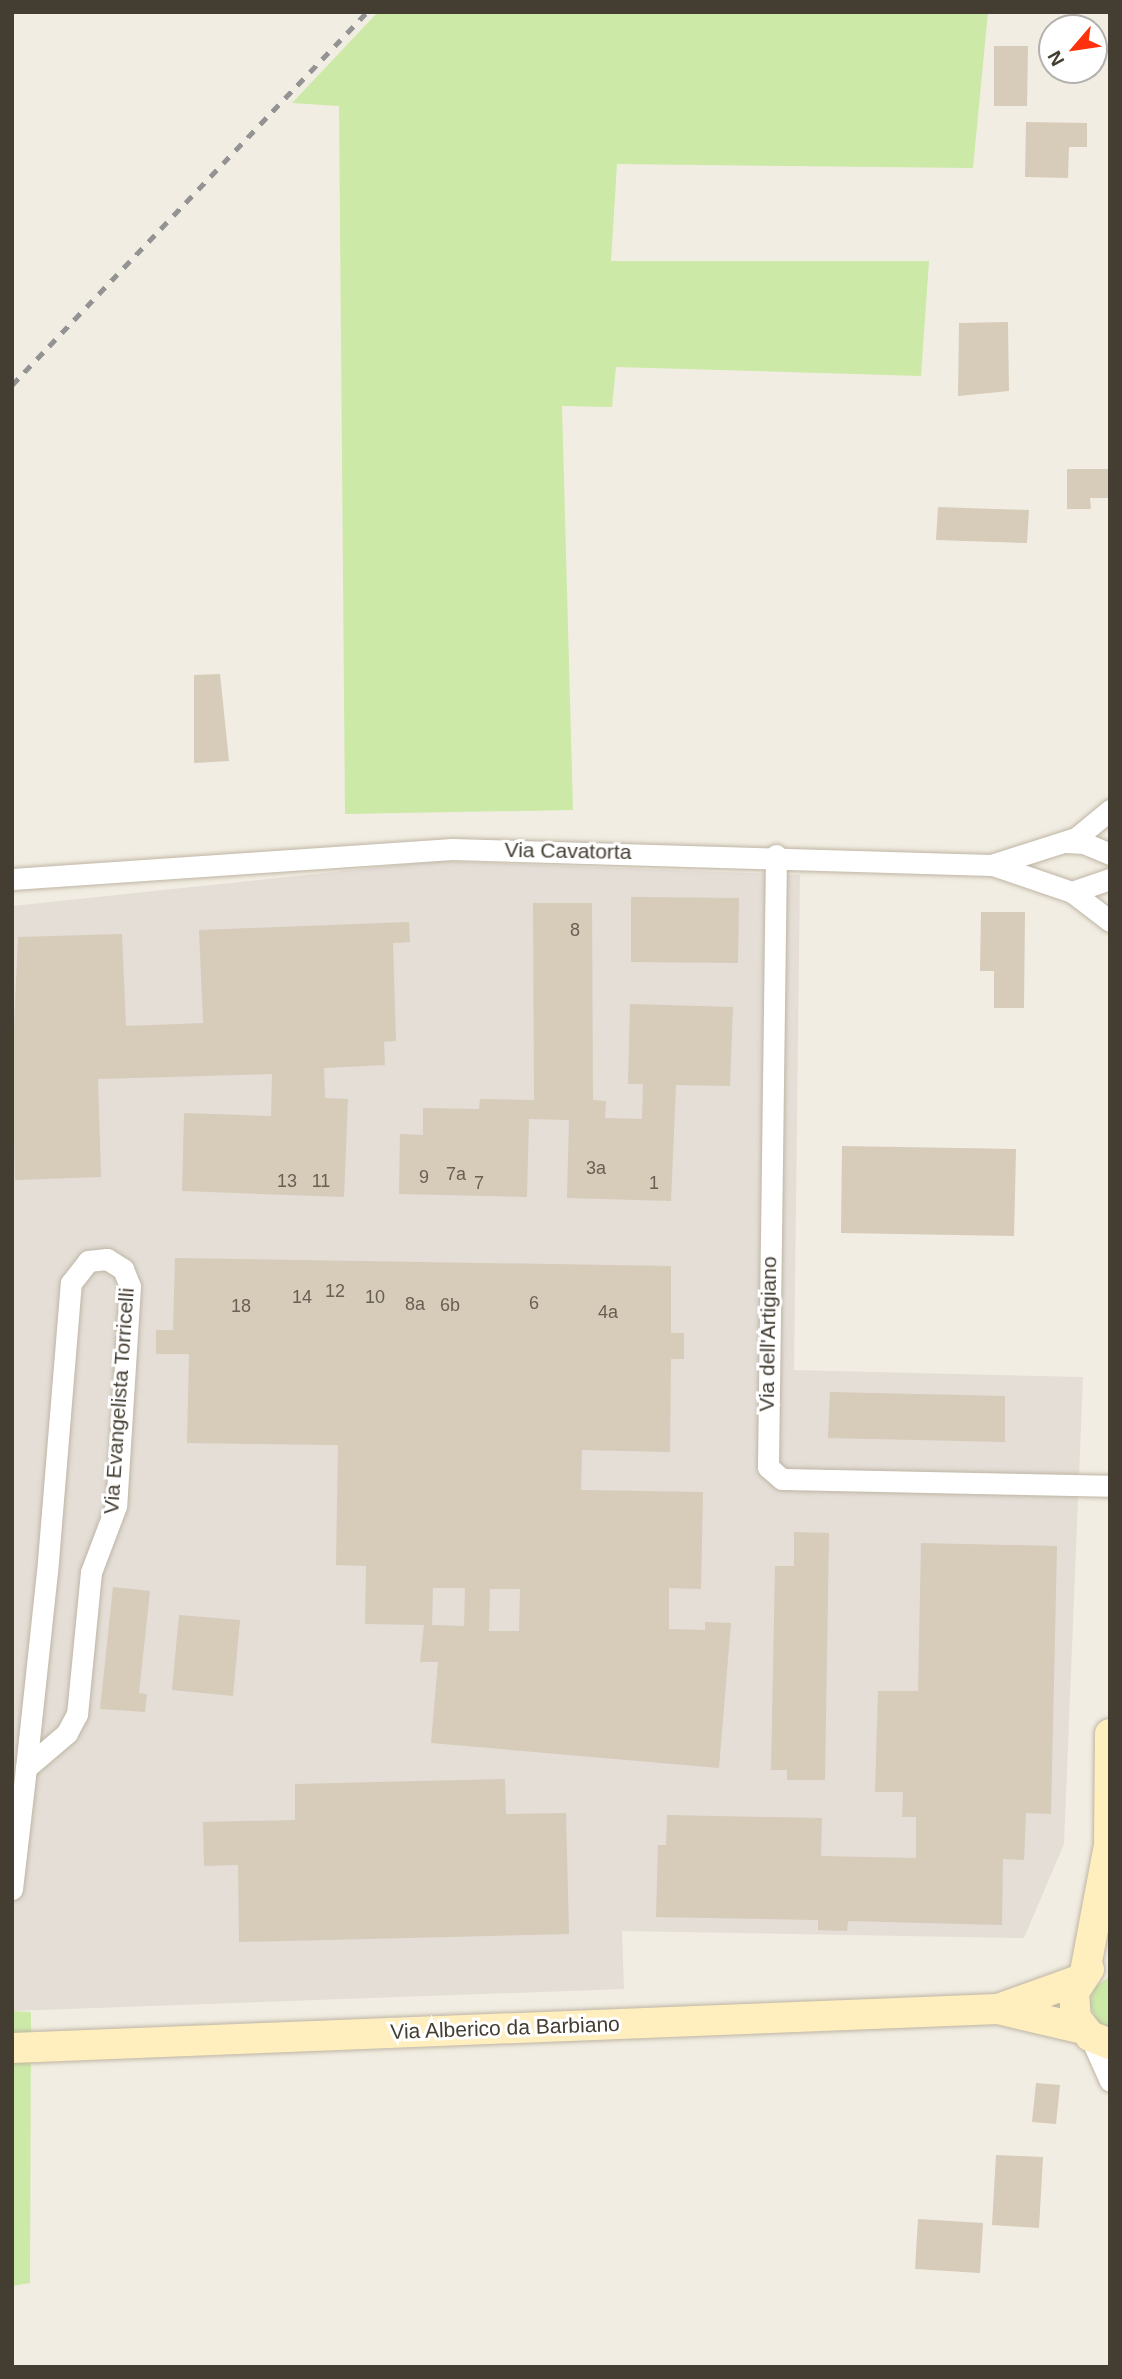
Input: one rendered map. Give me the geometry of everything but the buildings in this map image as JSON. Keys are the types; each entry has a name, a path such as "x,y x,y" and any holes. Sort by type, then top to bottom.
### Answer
{"main road":[{"path":"1094,2036 1073,2005 1092,1970 1109,1847 1110,1734"},
{"name":"Via Alberico da Barbiano","path":"998,2009 1092,1970"},
{"name":"Via Alberico da Barbiano","path":"12,2048 998,2009 1094,2036"}],"street":[{"name":"Via Cavatorta","path":"12,879 452,849 776,855 991,865 1066,842 1110,810"},
{"path":"1066,842 1084,843 1110,854"},
{"name":"Via dell'Artigiano","path":"776,855 768,1467 776,1476 788,1479 1110,1486"},
{"path":"991,865 1072,892 1110,921"},
{"path":"1072,892 1110,879"},
{"name":"Via Evangelista Torricelli","path":"12,1889 26,1768 71,1283 80,1266 107,1259 123,1269 130,1286 116,1506 91,1572 77,1714 67,1733 26,1768"},
{"path":"1094,2036 1110,2081"}],"shaded area":[{"path":"437,861 800,875 794,1370 1083,1377 1064,1844 1024,1938 622,1931 624,1989 12,2011 12,906"}],"green space":[{"path":"378,12 988,12 973,168 617,164 611,261 929,261 921,376 616,367 612,407 562,406 573,810 345,814 339,106 292,103"},
{"path":"1110,1976 1110,2028 1098,2022 1090,2005 1093,1989"},
{"path":"12,2011 31,2012 30,2283 12,2286"}],"railway":[{"path":"12,385 367,12"}]}
